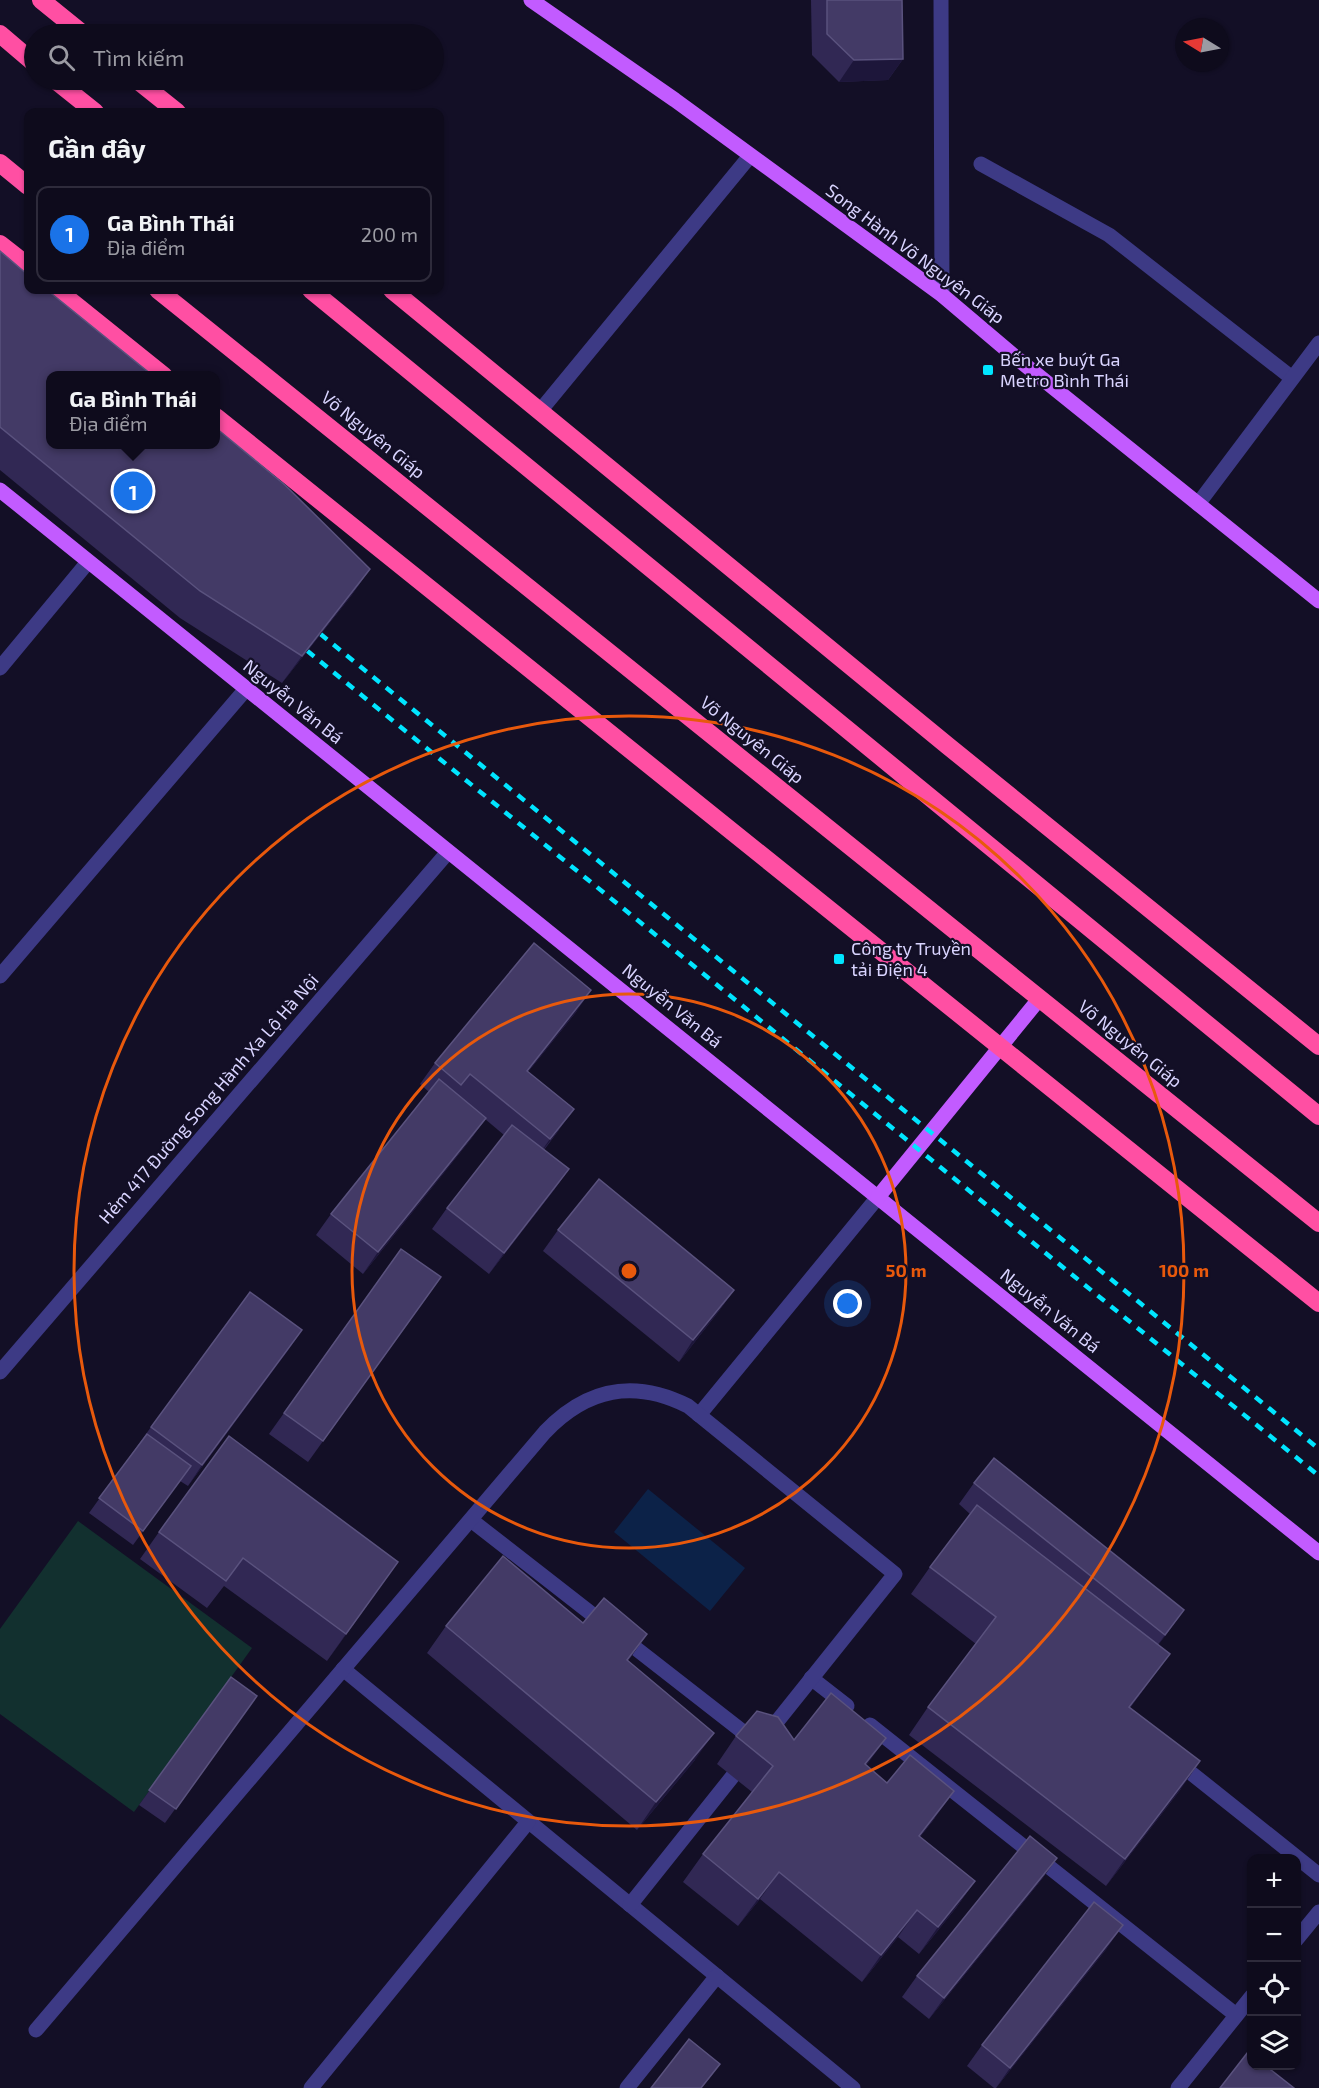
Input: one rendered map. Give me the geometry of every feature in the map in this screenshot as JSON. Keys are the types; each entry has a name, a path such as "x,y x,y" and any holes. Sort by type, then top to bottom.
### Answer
{"highway":[{"path":"41,0 70,24"},
{"path":"0,34 24,54"},
{"path":"68,90 90,108"},
{"path":"150,90 172,108"},
{"path":"0,163 24,183"},
{"path":"0,244 24,264"},
{"path":"62,294 159,371"},
{"name":"Võ Nguyên Giáp","path":"163,294 1319,1223"},
{"path":"316,294 1319,1116"},
{"path":"397,294 948,746 1319,1046"},
{"path":"220,420 1319,1303"}],"main road":[{"name":"Song Hành Võ Nguyên Giáp","path":"531,0 942,295 1014,356 1319,601"},
{"name":"Nguyễn Văn Bá","path":"0,490 1319,1553"},
{"path":"878,1197 1040,998"}],"street":[{"path":"941,0 942,295"},
{"path":"540,411 750,156"},
{"path":"981,164 1109,236 1292,378"},
{"path":"1198,504 1319,343"},
{"path":"0,668 88,562"},
{"path":"0,976 246,688"},
{"name":"Hẻm 417 Đường Song Hành Xa Lộ Hà Nội","path":"0,1372 448,852"},
{"path":"699,1415 878,1197"},
{"path":"36,2030 559,1418 593,1397 632,1390 670,1397 688,1406 895,1574 630,1905"},
{"path":"471,1520 759,1744"},
{"path":"344,1669 853,2088"},
{"path":"812,1678 1236,2015"},
{"path":"1164,1751 1319,1875"},
{"path":"311,2088 528,1821"},
{"path":"1301,1934 1319,1912"},
{"path":"627,2088 717,1976"},
{"path":"1178,2088 1247,2001"}],"green space":[{"path":"78,1521 252,1648 134,1812 0,1714 0,1629"}],"water":[{"path":"648,1489 745,1568 710,1611 614,1532"}],"building":[{"path":"827,0 902,0 903,59 854,60 827,34"},
{"path":"0,251 24,272 24,294 52,294 147,371 46,371 46,449 220,449 220,431 285,485 370,569 302,656 200,591 0,427"},
{"path":"534,943 591,990 527,1071 574,1109 550,1139 470,1074 461,1085 435,1063"},
{"path":"439,1079 486,1118 378,1252 331,1214"},
{"path":"512,1125 569,1169 504,1253 447,1208"},
{"path":"599,1179 734,1290 693,1340 558,1230"},
{"path":"401,1249 441,1277 323,1441 284,1413"},
{"path":"250,1292 302,1330 202,1465 151,1427"},
{"path":"147,1434 191,1466 143,1531 99,1498"},
{"path":"229,1436 398,1562 346,1634 243,1558 226,1581 159,1532"},
{"path":"994,1458 1184,1610 1165,1635 974,1483"},
{"path":"977,1505 1170,1654 1129,1707 1200,1761 1125,1859 928,1707 996,1617 930,1567"},
{"path":"503,1556 583,1623 604,1598 647,1634 627,1660 714,1733 656,1802 446,1626"},
{"path":"231,1677 257,1696 176,1809 149,1790"},
{"path":"831,1693 886,1738 865,1764 887,1783 910,1755 954,1791 919,1836 975,1881 938,1927 917,1910 881,1955 779,1872 758,1899 703,1854 773,1766 736,1736 757,1711 778,1717 794,1740"},
{"path":"1030,1836 1057,1858 944,1998 917,1976"},
{"path":"1094,1902 1123,1925 1010,2068 982,2045"},
{"path":"689,2039 720,2064 701,2088 651,2088"},
{"path":"1247,2053 1247,2070 1271,2070 1294,2088 1220,2088"}],"railway":[{"path":"307,623 1319,1449"},
{"path":"294,640 1319,1476"}],"place":[{"name":"Bến xe buýt Ga Metro Bình Thái","path":"988,370"},
{"name":"Ga Bình Thái","path":"133,491"},
{"name":"Công ty Truyền tải Điện 4","path":"839,959"}]}
